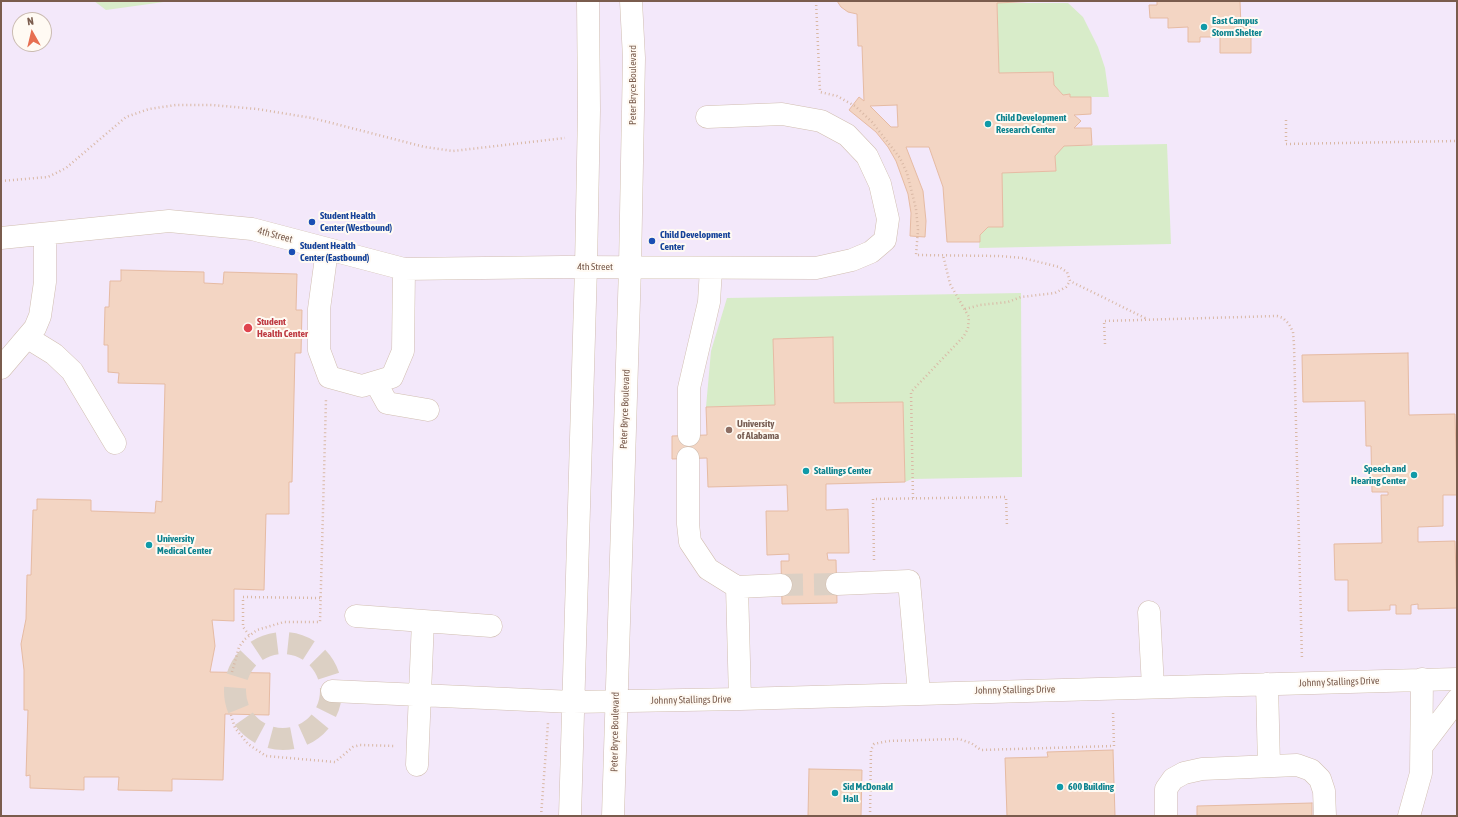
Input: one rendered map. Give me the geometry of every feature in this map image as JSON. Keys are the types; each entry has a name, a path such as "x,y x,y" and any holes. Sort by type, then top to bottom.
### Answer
{"street":[{"path":"570,816 586,267 589,110 588,1"},
{"name":"Peter Bryce Boulevard","path":"613,816 630,268 634,58 631,1"},
{"name":"4th Street","path":"8,237 169,221 252,229 327,250 404,269 586,267 711,269 816,268 852,260 871,252 885,240 888,219 880,184 866,156 846,135 821,121 782,114 708,117"},
{"path":"1,368 28,338 35,328 40,316 45,282 45,234"},
{"path":"327,250 319,309 319,350 330,377 362,386 392,377 403,350 404,269"},
{"path":"689,435 689,388 710,302 711,269"},
{"path":"28,338 54,354 72,371 115,443"},
{"path":"376,383 387,403 428,410"},
{"path":"688,458 688,524 690,542 708,569 737,587 781,585"},
{"path":"837,584 909,581 919,693"},
{"path":"737,587 740,699"},
{"path":"1149,612 1153,687"},
{"path":"356,616 491,626"},
{"path":"417,756 423,621"},
{"name":"Johnny Stallings Drive","path":"332,691 573,702 740,699 1457,678"},
{"path":"1413,812 1420,773 1422,746 1422,680"},
{"path":"1267,684 1269,766"},
{"path":"1422,746 1457,700"},
{"path":"1166,816 1166,789 1173,779 1184,772 1202,769 1297,765 1312,770 1320,779 1324,791 1325,816"}],"path":[{"path":"816,1 820,92 837,96 855,106 886,138 900,158 908,173 916,209 918,230 916,255 999,256 1023,258 1059,267 1067,272 1070,281 1147,320"},
{"path":"1,182 48,177 66,168 126,117 149,108 176,105 212,105 265,110 312,118 425,147 453,151 566,138"},
{"path":"1286,120 1286,144 1457,141"},
{"path":"913,498 911,392 964,336 968,328 969,317 950,284 943,255"},
{"path":"965,309 980,305 1008,302 1021,297 1055,292 1066,287 1070,281"},
{"path":"1105,344 1104,321 1277,316 1283,318 1289,324 1293,332 1302,663"},
{"path":"232,672 239,647 257,630 284,622 320,622 326,394"},
{"path":"874,565 873,499 1006,497 1007,527"},
{"path":"250,635 243,627 243,597 320,598"},
{"path":"870,816 871,750 874,744 888,741 959,739 971,743 982,750 1114,746 1112,711 1119,688"},
{"path":"231,715 235,728 248,744 266,756 335,762 353,747 360,745 417,756"}],"shaded area":[{"name":"University of Alabama","path":"1,1 1457,1 1457,816 1,816"}],"green space":[{"path":"94,1 171,1 106,10"},
{"path":"997,3 1068,3 1083,17 1098,47 1105,68 1109,97 1070,97 1070,94 1063,95 1054,85 1053,72 999,73"},
{"path":"1167,144 1171,244 979,248 980,235 1002,173 1056,171 1055,156 1064,146"},
{"path":"1021,293 1022,477 912,479 905,482 903,402 834,403 833,337 773,339 775,405 706,407 711,351 727,298"}],"building":[{"name":"Child Development Research Center","path":"837,1 1038,1 997,3 999,73 1053,72 1054,85 1063,95 1070,94 1070,97 1091,97 1091,114 1074,115 1081,121 1074,128 1091,128 1092,145 1064,146 1055,156 1056,171 1002,173 1003,227 988,227 980,235 980,242 947,242 943,187 929,147 906,147 923,191 926,221 925,237 910,236 911,213 908,194 896,161 888,147 876,132 849,110 859,97 864,101 862,46 858,46 857,14 848,12 841,7","holes":["897,105 898,127 891,127 870,106"]},
{"name":"East Campus Storm Shelter","path":"1157,1 1240,1 1241,27 1251,27 1251,53 1220,53 1220,37 1200,37 1200,42 1188,42 1188,27 1168,28 1168,18 1150,18 1149,5 1157,5"},
{"name":"University Medical Center","path":"121,270 204,272 204,283 223,284 224,272 297,274 296,310 302,310 301,353 295,353 292,482 289,482 289,514 266,514 264,590 234,589 234,621 212,620 215,646 210,672 270,673 269,715 225,714 223,780 172,779 172,791 118,790 119,777 84,777 84,790 30,788 30,775 26,776 28,710 24,710 24,670 21,644 26,619 27,575 31,575 33,510 37,510 37,499 91,500 91,511 155,513 156,501 162,502 165,384 118,383 119,373 108,372 108,345 104,345 105,307 109,307 110,281 121,281"},
{"name":"Stallings Center","path":"833,337 834,403 903,402 905,482 826,484 826,510 848,509 849,553 827,553 828,560 836,560 837,603 782,604 781,561 789,561 789,554 767,555 766,511 788,511 787,485 708,487 707,458 672,459 672,436 707,435 706,407 775,405 773,339"},
{"name":"Speech and Hearing Center","path":"1408,353 1409,415 1455,414 1457,495 1443,495 1443,526 1418,527 1418,542 1455,541 1457,608 1418,609 1418,604 1411,605 1411,614 1396,614 1396,605 1390,605 1390,610 1348,611 1348,580 1335,580 1334,544 1382,543 1381,495 1388,495 1388,492 1372,492 1371,446 1366,446 1365,401 1303,402 1302,355"},
{"name":"600 Building","path":"1113,750 1115,816 1007,816 1005,758 1048,757 1047,752"},
{"name":"Sid McDonald Hall","path":"809,769 862,770 861,816 808,816"},
{"path":"1312,803 1312,816 1197,816 1197,806"}],"tunnel":[{"path":"781,585 837,584"},
{"path":"283,643 301,647 310,651 317,657 323,664 327,673 331,691 327,709 323,718 317,725 310,731 301,735 283,739 265,735 256,731 249,725 243,718 239,709 235,691 239,673 243,664 249,657 256,651 265,647 283,643"}],"place":[{"name":"East Campus Storm Shelter","path":"1204,27"},
{"name":"Child Development Research Center","path":"988,124"},
{"name":"Student Health Center (Westbound)","path":"312,222"},
{"name":"Child Development Center","path":"652,241"},
{"name":"Student Health Center (Eastbound)","path":"292,252"},
{"name":"Student Health Center","path":"248,328"},
{"name":"University of Alabama","path":"729,430"},
{"name":"Stallings Center","path":"806,471"},
{"name":"Speech and Hearing Center","path":"1414,475"},
{"name":"University Medical Center","path":"149,545"},
{"name":"600 Building","path":"1060,787"},
{"name":"Sid McDonald Hall","path":"835,793"}]}
